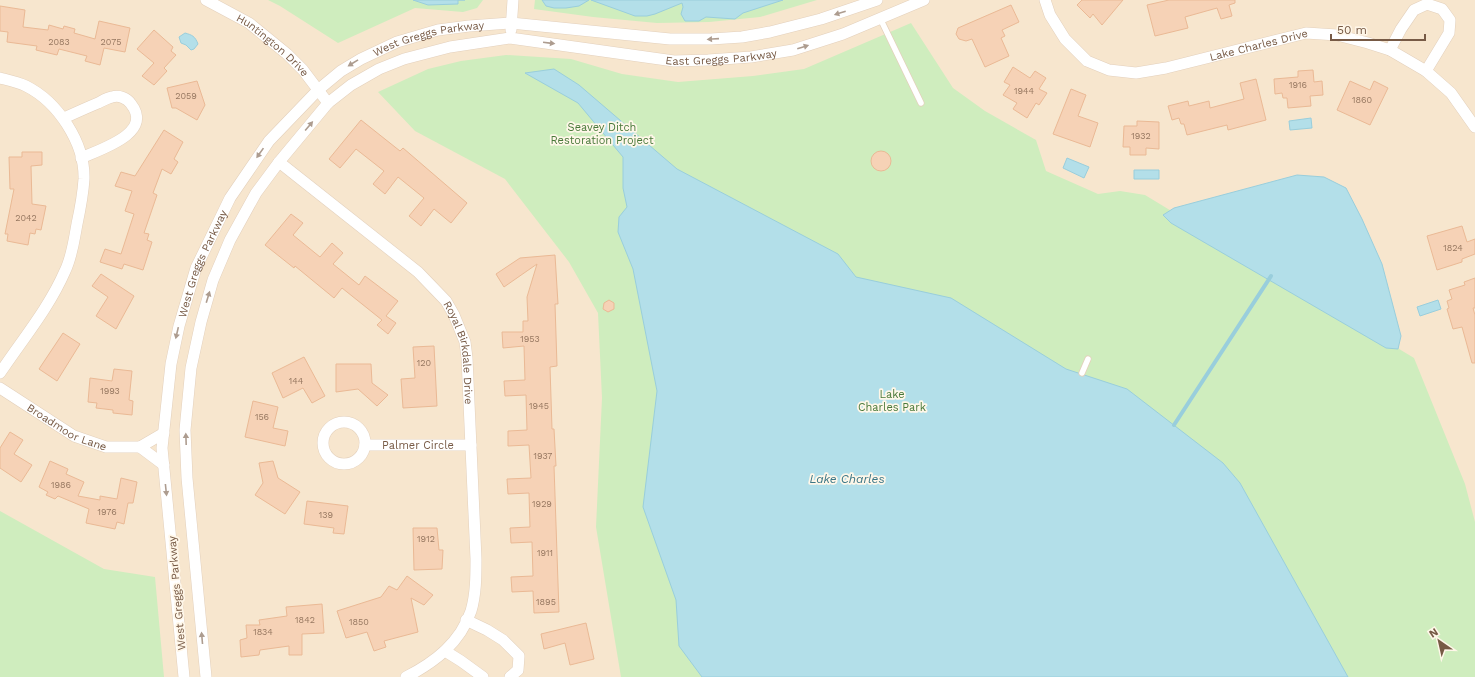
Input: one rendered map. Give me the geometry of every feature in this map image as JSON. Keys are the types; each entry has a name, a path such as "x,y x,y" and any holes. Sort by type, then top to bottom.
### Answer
{"street":[{"name":"Huntington Drive","path":"206,0 249,23 287,54 303,70 328,103"},
{"path":"510,38 513,0"},
{"name":"East Greggs Parkway","path":"511,23 670,39 711,39 742,36 777,30 821,19 877,0"},
{"name":"East Greggs Parkway","path":"510,38 674,60 708,60 751,57 793,50 843,34 924,0"},
{"name":"Lake Charles Drive","path":"1046,0 1050,15 1065,39 1087,61 1108,70 1136,73 1166,68 1306,33 1337,35 1390,50 1426,71 1452,93 1475,127"},
{"path":"1390,50 1401,29 1414,10 1427,4 1442,9 1450,20 1449,33 1426,71"},
{"name":"West Greggs Parkway","path":"184,677 162,448 170,364 196,268 230,198 268,141 318,90 341,71 361,59 397,42 438,30 511,23"},
{"name":"West Greggs Parkway","path":"206,677 187,478 185,430 191,368 201,322 213,280 230,240 256,193 279,162 328,103 350,85 379,69 404,59 450,47 510,38"},
{"path":"0,78 25,85 48,102 64,118 70,129 81,158 84,178 79,215 66,270 56,291 0,373"},
{"path":"64,118 112,97 122,97 132,104 137,116 136,124 130,134 81,158"},
{"name":"Royal Birkdale Drive","path":"279,162 418,272 446,301 454,315 465,342 476,559 475,582 471,610 459,635 440,657 426,667 406,677"},
{"name":"Broadmoor Lane","path":"0,388 74,436 106,447 140,447"},
{"path":"164,433 140,447 164,464"},
{"name":"Palmer Circle","path":"365,445 471,445"},
{"path":"466,620 503,640 519,656 518,670 510,677"},
{"path":"445,651 483,677"}],"lane":[{"path":"880,18 921,103"},
{"path":"1082,373 1088,360"}],"shaded area":[{"path":"0,0 1475,0 1475,677 0,677"}],"green space":[{"path":"268,0 483,0 477,8 463,12 415,8 338,43"},
{"path":"535,0 817,0 760,17 709,22 657,23 593,17 534,9"},
{"name":"Lake Charles Park","path":"911,23 953,88 985,111 1036,140 1046,171 1098,194 1120,191 1145,195 1414,358 1465,484 1475,522 1475,677 621,677 596,527 602,398 598,313 569,262 505,179 415,131 378,92 428,69 461,61 506,55 571,59 622,74 678,82 753,76 804,69"},
{"path":"0,511 104,569 155,577 164,677 0,677"}],"water":[{"path":"413,0 458,0 458,4 428,5"},
{"path":"542,0 589,0 579,6 554,8 546,6"},
{"path":"591,0 783,0 743,13 735,19 706,17 699,21 685,21 681,14 683,7 682,3 655,14 635,16"},
{"path":"185,33 196,39 198,44 194,49 191,50 186,45 181,43 179,37"},
{"name":"Lake Charles","path":"554,69 579,85 677,169 838,254 856,277 951,298 1066,369 1127,389 1223,463 1240,483 1348,677 702,677 679,646 676,600 643,507 657,391 633,269 618,232 619,217 627,207 623,188 623,157 578,103 525,73"},
{"path":"1311,118 1312,128 1290,130 1289,121"},
{"path":"1067,158 1089,167 1084,178 1063,168"},
{"path":"1134,170 1159,170 1159,179 1134,179"},
{"path":"1297,175 1324,177 1346,188 1382,264 1401,336 1398,349 1386,348 1171,223 1163,215 1174,208"},
{"path":"1438,300 1441,309 1420,316 1417,307"}],"building":[{"path":"1082,0 1123,0 1102,25 1093,14 1090,18 1077,5"},
{"path":"1169,0 1235,0 1235,3 1229,5 1232,16 1221,19 1217,8 1185,17 1188,28 1155,36 1147,5"},
{"path":"1011,5 1019,22 1002,30 1005,36 1001,38 1009,56 985,67 972,39 966,41 959,39 956,34 958,28"},
{"path":"0,6 25,10 23,27 48,30 49,25 63,29 64,26 75,29 74,33 95,39 99,21 130,28 125,52 104,48 100,65 85,61 87,56 59,49 57,55 36,50 37,46 7,42 8,32 0,31"},
{"path":"154,30 173,47 171,51 176,55 164,68 167,71 154,85 142,76 154,63 137,49"},
{"path":"1013,67 1030,78 1035,71 1046,78 1039,89 1047,93 1039,105 1036,103 1027,118 1013,109 1017,103 1003,95 1010,85 1004,82"},
{"path":"1313,70 1314,82 1322,81 1323,95 1310,96 1311,106 1288,108 1287,98 1283,98 1282,93 1275,94 1274,79 1298,77 1298,71"},
{"path":"1256,79 1266,120 1228,130 1227,125 1187,135 1184,124 1181,124 1179,118 1172,120 1168,106 1188,101 1189,106 1209,101 1210,108 1244,99 1240,83"},
{"path":"197,81 205,105 197,120 176,108 172,108 167,88"},
{"path":"1350,81 1370,90 1374,81 1388,88 1370,125 1337,110"},
{"path":"1071,89 1086,95 1078,116 1098,123 1090,147 1053,134"},
{"path":"361,120 400,151 403,148 467,203 451,223 434,209 421,226 409,216 424,198 398,177 385,194 373,184 384,171 356,149 340,168 329,159"},
{"path":"1137,121 1159,122 1159,149 1146,148 1146,155 1130,155 1130,147 1123,147 1124,126 1137,126"},
{"path":"164,130 183,142 174,159 178,162 171,174 162,169 153,193 157,195 144,233 149,234 147,240 152,242 143,270 124,264 122,269 100,262 105,249 121,254 134,214 125,211 132,191 115,186 121,172 135,176"},
{"path":"881,151 888,154 891,161 888,168 881,171 874,168 871,161 874,154"},
{"path":"22,152 42,152 42,165 31,166 32,204 46,206 41,230 36,229 35,234 30,233 28,245 7,241 8,234 5,234 14,189 10,189 9,157 22,157"},
{"path":"291,214 303,223 293,235 320,257 332,243 343,253 333,264 359,285 365,276 398,301 386,316 396,323 388,334 377,325 382,320 342,288 334,298 295,266 294,268 265,245"},
{"path":"1462,226 1467,242 1475,239 1475,254 1462,259 1462,262 1437,270 1427,236"},
{"path":"555,255 558,304 555,304 557,366 550,367 552,429 554,429 556,466 554,466 559,612 534,613 533,591 512,592 511,577 533,576 532,542 511,543 510,528 530,527 529,493 508,494 507,479 531,478 529,445 508,446 508,431 527,430 526,395 505,396 504,381 525,380 524,346 503,348 502,332 523,332 523,321 528,321 527,297 537,264 504,287 496,274 520,258"},
{"path":"101,274 134,296 116,329 96,316 108,297 92,286"},
{"path":"1475,278 1475,308 1473,308 1475,315 1475,363 1472,363 1462,327 1453,329 1447,309 1449,308 1447,301 1452,299 1449,290 1465,285 1464,282"},
{"path":"609,300 614,303 614,309 608,312 603,309 604,303"},
{"path":"63,333 80,344 57,381 39,369"},
{"path":"434,346 437,406 403,408 401,379 415,378 413,347"},
{"path":"304,357 325,396 312,403 303,388 283,398 272,373"},
{"path":"336,364 371,364 372,383 388,395 377,406 358,389 336,392"},
{"path":"114,369 132,371 129,400 133,401 132,415 113,413 113,410 96,408 97,403 88,402 90,378 112,381"},
{"path":"253,401 278,407 273,428 288,431 285,446 245,437"},
{"path":"10,432 23,440 14,454 32,465 21,482 0,468 0,448"},
{"path":"50,461 68,469 66,474 84,482 78,496 100,500 100,496 117,499 121,478 137,482 133,503 128,503 124,524 117,522 115,529 86,523 89,509 58,496 55,499 46,495 48,492 39,487"},
{"path":"273,461 278,478 300,492 285,514 255,495 263,483 259,463"},
{"path":"307,501 348,506 344,534 333,533 334,528 304,524"},
{"path":"413,528 437,528 439,550 443,550 442,569 414,570"},
{"path":"407,576 433,595 424,605 411,598 418,632 384,641 386,647 374,651 367,632 346,638 337,611 381,597 389,586 397,590"},
{"path":"322,604 324,633 302,634 302,655 289,655 289,646 260,650 259,655 241,657 240,640 247,638 246,625 260,625 259,620 287,616 286,607"},
{"path":"586,623 594,659 570,665 565,643 544,649 541,634"}],"waterway":[{"path":"1174,425 1271,276"}],"park label":[{"name":"Seavey Ditch Restoration Project","path":"602,133"}]}
